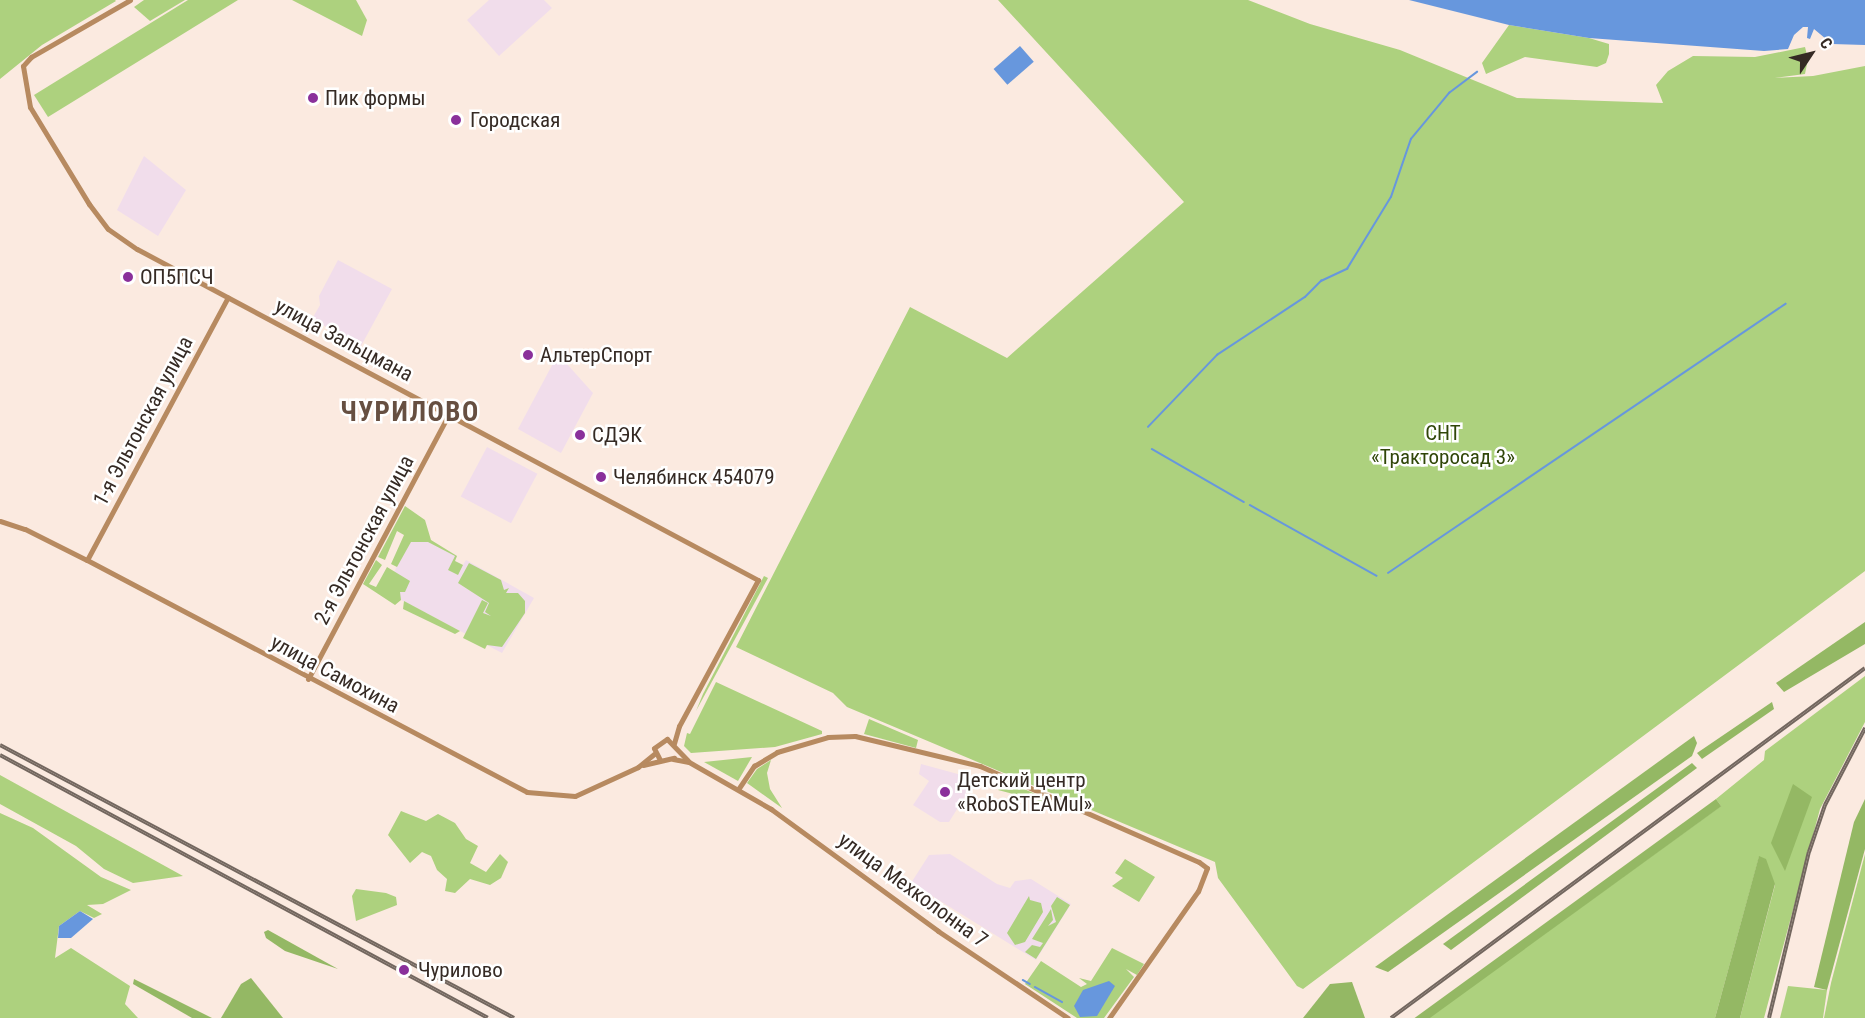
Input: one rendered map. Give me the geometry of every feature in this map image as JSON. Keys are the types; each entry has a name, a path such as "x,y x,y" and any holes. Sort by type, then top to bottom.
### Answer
{"street":[{"name":"улица Зальцмана","path":"130,0 31,57 23,66 30,107 89,204 108,229 137,249 758,580 679,726"},
{"name":"1-я Эльтонская улица","path":"87,560 228,297"},
{"name":"2-я Эльтонская улица","path":"308,679 448,416"},
{"name":"улица Самохина","path":"0,521 25,529 87,560 308,679 527,792 575,796 641,765"},
{"path":"641,765 654,754 657,742 667,739 679,726"},
{"path":"674,743 679,726"},
{"path":"739,788 754,766 777,752 828,737 855,736 980,766 1199,862 1207,868 1198,891 1109,1018"},
{"path":"667,739 674,743 677,750 689,762"},
{"path":"673,759 677,750"},
{"path":"654,754 660,760"},
{"path":"641,765 673,759 689,762"},
{"name":"улица Мехколонна 7","path":"689,762 739,788 1068,1018"}],"shaded area":[{"path":"489,0 544,0 552,8 499,56 467,20"},
{"path":"144,156 186,190 158,236 117,210"},
{"path":"338,260 392,289 361,346 312,319 320,305 319,296"},
{"path":"558,354 593,393 561,453 518,429"},
{"path":"487,447 537,474 511,523 461,496"},
{"path":"414,534 457,556 455,561 463,565 466,560 534,598 502,653 384,591"},
{"path":"921,764 976,779 949,822 940,822 913,805 929,781 919,774"},
{"path":"950,854 997,884 1010,888 1015,881 1031,879 1071,904 1036,960 911,883 929,855"}],"green space":[{"path":"0,0 116,1 42,45 0,79"},
{"path":"144,0 185,0 150,21 134,7"},
{"path":"188,0 238,0 48,117 34,95"},
{"path":"292,0 356,0 367,20 362,36"},
{"name":"СНТ «Тракторосад 3»","path":"998,0 1248,0 1310,24 1400,50 1517,98 1663,103 1656,85 1668,71 1693,56 1755,57 1805,47 1808,59 1805,74 1775,78 1813,76 1865,66 1865,571 1303,989 1297,986 1218,878 1215,862 847,707 833,693 736,647 910,307 1007,358 1184,202"},
{"path":"1509,25 1589,38 1609,44 1606,63 1597,67 1525,57 1486,74 1482,63"},
{"path":"405,506 425,520 431,540 457,556 455,561 463,565 458,575 448,570 455,556 428,542 411,542 397,567 391,564 404,535 397,531 385,560 378,557"},
{"path":"376,560 382,565 369,584 376,587 387,567 410,581 405,592 400,592 401,600 395,605 363,584"},
{"path":"469,563 501,580 504,590 509,588 506,593 518,593 525,601 525,613 502,647 487,645 485,649 463,638 482,600 488,603 483,613 491,616 485,612 489,603 458,583"},
{"path":"764,576 768,578 696,711 703,694"},
{"path":"404,601 460,631 455,634 403,609"},
{"path":"1865,622 1865,644 1784,692 1776,683"},
{"path":"1865,676 1865,722 1820,809 1764,1018 1740,1018 1775,885 1759,857 1715,1018 1428,1018 1721,806 1716,799 1764,760 1765,751"},
{"path":"716,682 822,731 822,734 775,747 691,753 684,746 687,733 690,734"},
{"path":"1772,702 1774,709 1702,759 1697,753"},
{"path":"869,719 918,740 916,748 864,734"},
{"path":"1694,736 1697,743 1692,756 1388,972 1375,967"},
{"path":"752,757 738,781 704,762"},
{"path":"771,760 767,773 770,789 782,808 747,783 757,769"},
{"path":"1692,763 1697,768 1451,950 1443,944"},
{"path":"0,775 183,876 133,883 104,869 76,846 0,804"},
{"path":"1008,782 1064,808 1058,813 1037,800 998,790 1002,783"},
{"path":"1793,784 1812,797 1785,871 1771,843"},
{"path":"1716,799 1721,806 1430,1018 1415,1018"},
{"path":"1865,799 1865,849 1827,990 1814,987 1854,822"},
{"path":"401,811 426,821 438,814 455,823 466,839 478,846 470,863 486,872 500,854 508,862 501,878 490,885 470,879 455,893 445,891 447,879 437,870 431,856 422,852 410,863 388,835"},
{"path":"0,813 33,828 101,877 131,890 103,904 87,905 102,914 94,918 80,911 59,926 55,958 71,948 130,986 125,1004 138,1018 0,1018"},
{"path":"1865,854 1865,1018 1824,1018 1831,983"},
{"path":"1759,856 1766,859 1775,884 1740,1018 1715,1018"},
{"path":"1125,859 1155,877 1139,902 1112,886 1123,878 1115,873"},
{"path":"356,889 386,893 396,897 397,905 356,921 352,896"},
{"path":"1029,896 1030,900 1041,903 1043,912 1025,942 1015,945 1007,933"},
{"path":"1057,897 1070,905 1036,959 1025,952 1032,945 1040,947 1043,943 1032,939 1051,909 1053,920 1048,926 1056,922 1051,906"},
{"path":"268,930 338,969 285,951 266,938 264,932"},
{"path":"1112,948 1144,964 1137,975 1126,969 1134,977 1104,1018 1077,1018 1025,984 1041,961 1081,987 1087,984 1079,978 1091,981"},
{"path":"251,978 283,1018 221,1018 241,984"},
{"path":"134,979 212,1018 192,1018 133,984"},
{"path":"1352,982 1365,1018 1303,1018 1330,984"},
{"path":"1788,986 1827,990 1823,1018 1780,1018"}],"water":[{"path":"1409,0 1865,0 1865,45 1832,44 1814,29 1810,39 1807,38 1808,27 1803,27 1794,35 1788,49 1764,51 1589,38 1509,25"},
{"path":"1020,46 1034,62 1007,85 994,69"},
{"path":"80,911 93,919 71,938 58,938 59,926"},
{"path":"1109,981 1115,986 1097,1016 1080,1017 1074,1006 1083,990"}],"waterway":[{"path":"1148,427 1217,355 1305,297 1321,281 1347,269 1391,197 1411,139 1449,93 1477,72"},
{"path":"1388,573 1785,304"},
{"path":"1152,449 1244,502"},
{"path":"1250,505 1377,576"},
{"path":"1023,980 1030,984"},
{"path":"1035,987 1062,1002"}],"railway":[{"path":"1391,1018 1865,668"},
{"path":"1769,1018 1809,852 1825,805 1865,728"},
{"path":"0,745 514,1018"},
{"path":"0,755 488,1018"}],"place":[{"name":"Пик формы","path":"313,98"},
{"name":"Городская","path":"456,120"},
{"name":"ОП5ПСЧ","path":"128,277"},
{"name":"АльтерСпорт","path":"528,355"},
{"name":"СДЭК","path":"580,435"},
{"name":"Челябинск 454079","path":"601,477"},
{"name":"Детский центр «RoboSTEAMul»","path":"945,792"},
{"name":"Чурилово","path":"404,970"}],"district":[{"name":"ЧУРИЛОВО","path":"410,413"}]}
